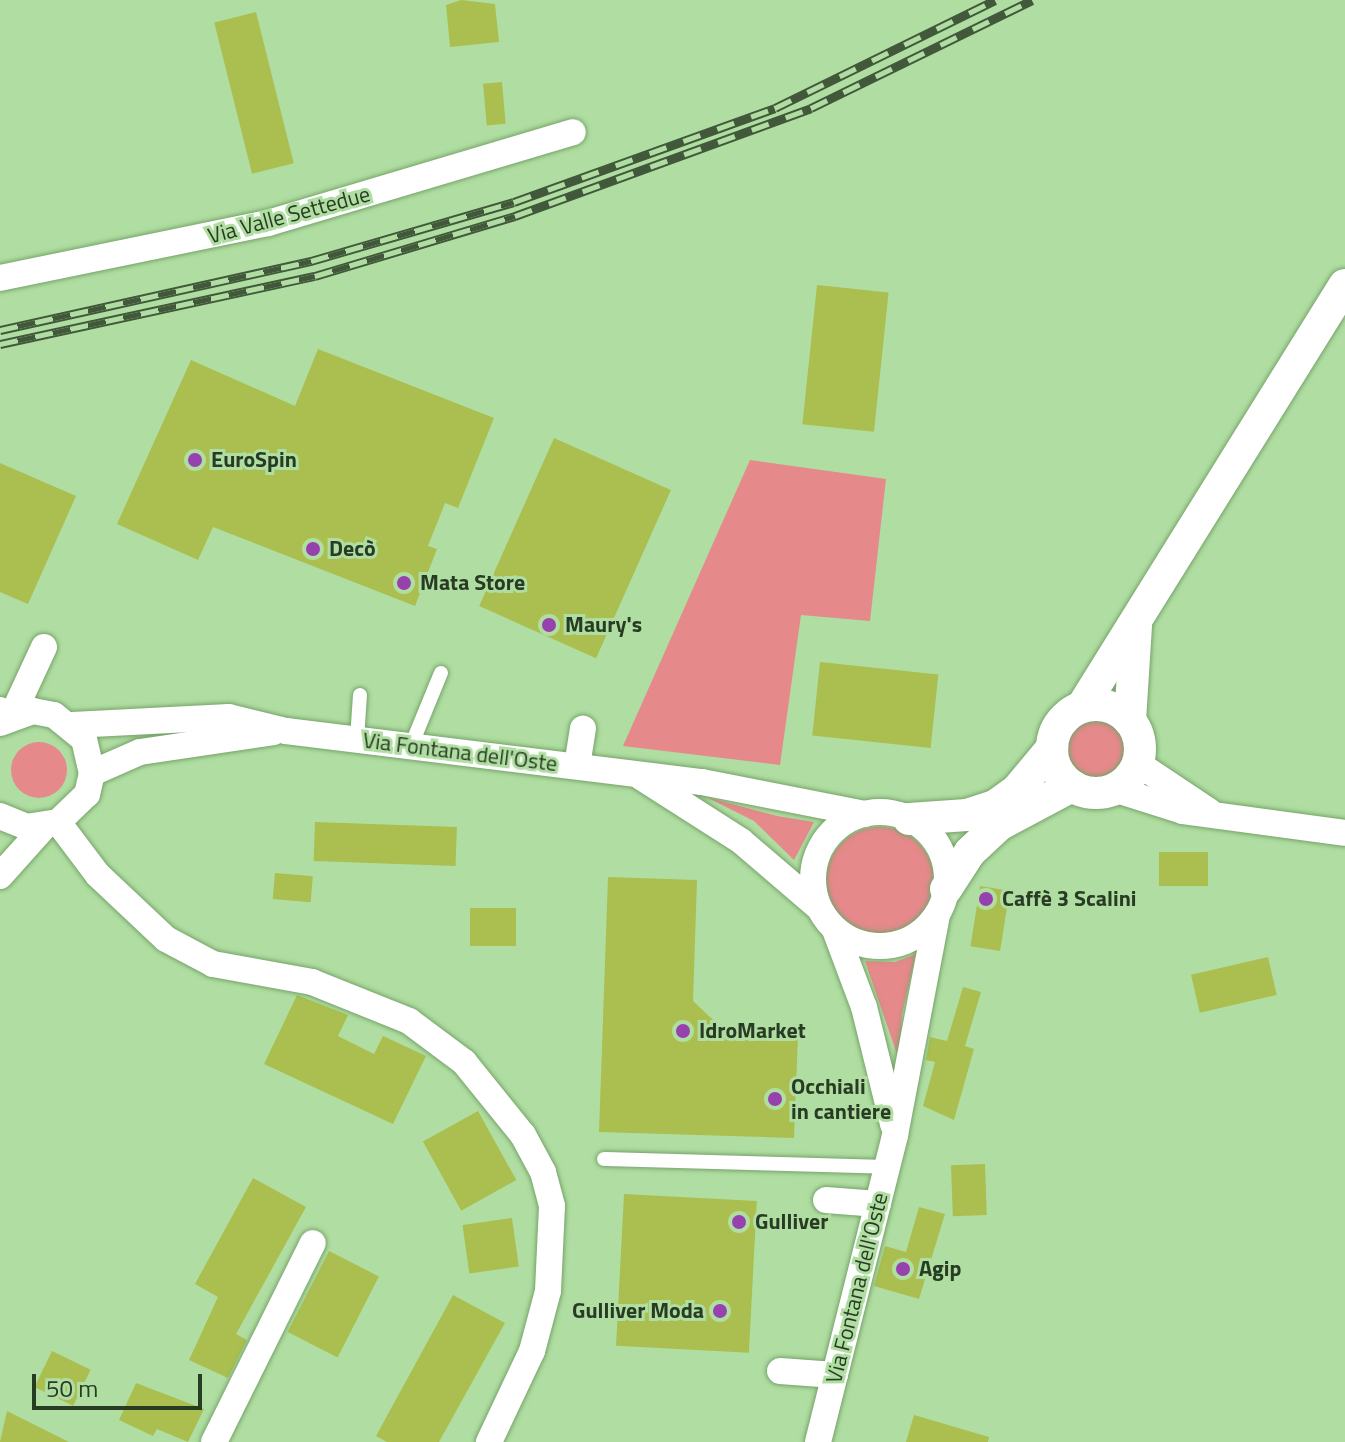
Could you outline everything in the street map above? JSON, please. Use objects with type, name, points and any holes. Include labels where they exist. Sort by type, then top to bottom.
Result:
[{"type":"street","name":"Via Valle Settedue","points":[[0,278],[268,223],[573,132]]},
{"type":"street","points":[[1072,786],[1019,811],[989,833],[921,932],[889,945],[855,942],[835,930],[818,907],[813,888],[819,849],[831,833],[865,814],[909,819],[967,815],[995,806],[1017,790],[1052,748],[1061,723],[1082,707],[1345,285]]},
{"type":"street","points":[[1130,721],[1137,617]]},
{"type":"street","points":[[0,876],[51,824],[87,794],[92,773],[91,756],[72,725],[14,710],[44,647]]},
{"type":"street","points":[[1082,707],[1108,707],[1130,721],[1137,734],[1137,763],[1114,789]]},
{"type":"street","name":"Via Fontana dell'Oste","points":[[72,725],[217,716],[286,731],[634,773],[865,814]]},
{"type":"street","points":[[577,766],[583,728]]},
{"type":"street","name":"Via Fontana dell'Oste","points":[[92,773],[140,752],[286,731]]},
{"type":"street","points":[[1052,748],[1054,763],[1072,786],[1085,792],[1114,789],[1175,810],[1209,811],[1345,833]]},
{"type":"street","points":[[1137,763],[1209,811]]},
{"type":"street","name":"Via Fontana dell'Oste","points":[[634,773],[741,841],[818,907]]},
{"type":"street","points":[[0,816],[27,827],[51,824]]},
{"type":"street","points":[[909,819],[939,848],[941,902]]},
{"type":"street","points":[[51,824],[98,875],[166,939],[213,964],[312,982],[409,1021],[464,1062],[523,1135],[543,1172],[552,1206],[548,1291],[532,1351],[489,1442]]},
{"type":"street","name":"Via Fontana dell'Oste","points":[[818,1442],[888,1167],[941,902]]},
{"type":"street","name":"Via Fontana dell'Oste","points":[[835,930],[869,1022],[895,1135]]},
{"type":"street","points":[[826,1200],[878,1204]]},
{"type":"street","points":[[214,1442],[313,1243]]},
{"type":"street","points":[[780,1371],[835,1375]]},
{"type":"lane","points":[[411,746],[441,673]]},
{"type":"lane","points":[[357,739],[360,695]]},
{"type":"lane","points":[[604,1159],[888,1167]]},
{"type":"shaded area","points":[[750,460],[886,479],[870,621],[801,615],[780,765],[623,746]]},
{"type":"shaded area","points":[[1089,720],[1101,720],[1117,729],[1124,739],[1124,763],[1117,773],[1101,782],[1089,782],[1069,768],[1064,757],[1064,745],[1078,725]]},
{"type":"shaded area","points":[[39,742],[59,750],[67,770],[59,790],[39,798],[19,790],[11,770],[19,750]]},
{"type":"shaded area","points":[[706,797],[777,816],[814,822],[794,860],[754,821]]},
{"type":"shaded area","points":[[880,827],[901,831],[918,843],[930,860],[934,881],[930,902],[918,919],[901,931],[880,935],[859,931],[842,919],[830,902],[826,881],[830,860],[842,843],[859,831]]},
{"type":"shaded area","points":[[916,954],[902,1014],[899,1060],[865,961],[895,962]]},
{"type":"building","points":[[461,0],[495,4],[499,42],[450,47],[446,5]]},
{"type":"building","points":[[256,12],[294,163],[252,174],[214,22]]},
{"type":"building","points":[[502,82],[506,124],[487,125],[483,84]]},
{"type":"building","points":[[817,285],[889,293],[874,432],[802,424]]},
{"type":"building","points":[[318,349],[494,418],[458,508],[445,503],[428,546],[437,549],[415,606],[213,527],[198,560],[117,524],[191,360],[295,406]]},
{"type":"building","points":[[554,438],[671,490],[596,658],[479,606]]},
{"type":"building","points":[[0,463],[76,496],[28,604],[0,592]]},
{"type":"building","points":[[820,662],[938,674],[931,748],[812,736]]},
{"type":"building","points":[[315,822],[457,827],[456,866],[314,861]]},
{"type":"building","points":[[1159,852],[1208,852],[1208,886],[1159,886]]},
{"type":"building","points":[[275,873],[313,876],[311,902],[273,899]]},
{"type":"building","points":[[608,877],[697,880],[693,1001],[728,1034],[798,1036],[794,1138],[599,1132]]},
{"type":"building","points":[[980,886],[1010,891],[1000,951],[970,946]]},
{"type":"building","points":[[470,908],[516,908],[516,946],[470,946]]},
{"type":"building","points":[[1268,957],[1277,995],[1200,1013],[1191,975]]},
{"type":"building","points":[[963,987],[981,992],[965,1046],[974,1049],[954,1120],[923,1106],[935,1062],[926,1060],[930,1037],[947,1041]]},
{"type":"building","points":[[297,995],[348,1015],[338,1036],[374,1054],[383,1036],[426,1056],[393,1124],[264,1064]]},
{"type":"building","points":[[478,1111],[516,1180],[461,1211],[423,1142]]},
{"type":"building","points":[[985,1164],[987,1215],[953,1216],[951,1165]]},
{"type":"building","points":[[253,1178],[306,1207],[236,1334],[247,1340],[228,1378],[189,1360],[218,1297],[195,1284]]},
{"type":"building","points":[[624,1194],[757,1201],[749,1353],[616,1346]]},
{"type":"building","name":"Agip","points":[[919,1207],[945,1214],[919,1299],[874,1286],[885,1246],[906,1252]]},
{"type":"building","points":[[512,1218],[519,1267],[469,1273],[462,1225]]},
{"type":"building","points":[[329,1251],[379,1276],[338,1358],[288,1332]]},
{"type":"building","points":[[453,1295],[505,1323],[439,1442],[387,1442],[376,1436]]},
{"type":"building","points":[[52,1351],[91,1370],[73,1406],[34,1387]]},
{"type":"building","points":[[136,1383],[204,1409],[188,1442],[157,1429],[153,1436],[119,1420]]},
{"type":"building","points":[[7,1411],[69,1442],[0,1442]]},
{"type":"building","points":[[914,1415],[989,1437],[988,1442],[906,1442]]},
{"type":"railway","points":[[0,330],[311,261],[514,202],[775,108],[995,0]]},
{"type":"railway","points":[[0,344],[315,276],[515,216],[811,108],[1032,0]]},
{"type":"place","name":"EuroSpin","points":[[195,460]]},
{"type":"place","name":"Decò","points":[[313,549]]},
{"type":"place","name":"Mata Store","points":[[404,583]]},
{"type":"place","name":"Maury's","points":[[549,625]]},
{"type":"place","name":"Caffè 3 Scalini","points":[[986,899]]},
{"type":"place","name":"IdroMarket","points":[[683,1031]]},
{"type":"place","name":"Occhiali in cantiere","points":[[775,1099]]},
{"type":"place","name":"Gulliver","points":[[739,1222]]},
{"type":"place","name":"Agip","points":[[903,1269]]},
{"type":"place","name":"Gulliver Moda","points":[[720,1311]]}]
